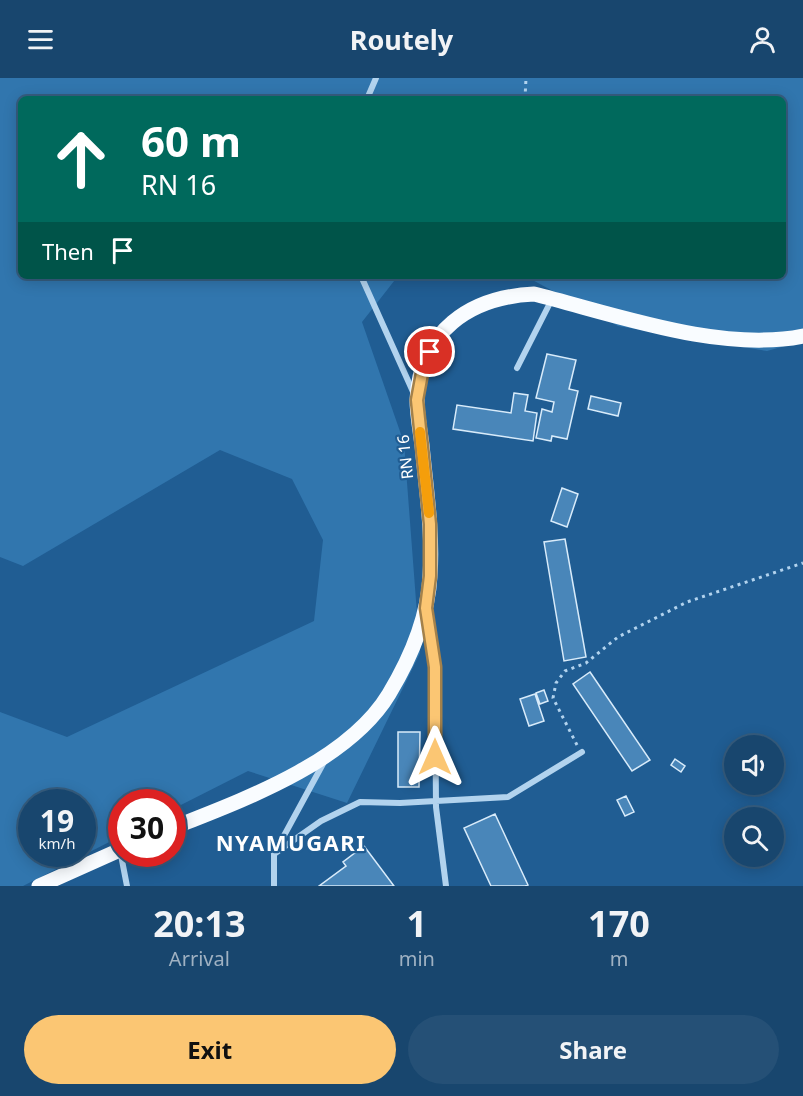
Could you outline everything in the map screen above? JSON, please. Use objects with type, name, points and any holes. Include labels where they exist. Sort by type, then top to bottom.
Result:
[{"type":"main road","name":"RN 16","points":[[186,822],[273,785],[329,753],[357,731],[388,696],[413,649],[426,608],[430,576],[430,524],[417,400],[423,368],[436,337],[455,318],[487,302],[511,295],[534,294],[681,332],[746,339],[803,336]]},
{"type":"main road","points":[[41,886],[108,855]]},
{"type":"street","points":[[368,96],[376,78]]},
{"type":"street","points":[[362,279],[417,400]]},
{"type":"street","points":[[517,368],[552,299]]},
{"type":"street","points":[[426,608],[435,667],[436,801],[446,886]]},
{"type":"street","points":[[274,854],[321,821],[360,802],[508,797],[582,752]]},
{"type":"street","points":[[274,886],[274,854],[329,753]]},
{"type":"street","points":[[124,867],[127,886]]},
{"type":"path","points":[[525,96],[526,78]]},
{"type":"path","points":[[582,752],[567,730],[553,698],[556,683],[565,671],[586,663],[618,636],[687,602],[803,563]]},
{"type":"shaded area","points":[[0,78],[803,78],[803,341],[767,351],[618,326],[531,279],[786,279],[786,96],[18,96],[18,279],[396,279],[362,322],[404,443],[420,653],[347,803],[248,771],[186,802],[186,789],[108,789],[108,843],[96,849],[96,789],[18,789],[18,867],[60,867],[23,886],[0,886],[0,712],[67,737],[314,621],[323,540],[292,479],[220,450],[23,566],[0,557]]},
{"type":"building","points":[[547,354],[576,360],[569,389],[578,391],[567,439],[552,436],[551,441],[536,438],[542,409],[552,412],[554,402],[536,398]]},
{"type":"building","points":[[514,393],[528,395],[525,411],[537,413],[533,441],[453,429],[457,405],[511,413]]},
{"type":"building","points":[[591,396],[621,403],[618,416],[588,409]]},
{"type":"building","points":[[562,488],[578,494],[567,527],[551,521]]},
{"type":"building","points":[[565,539],[586,657],[564,661],[544,542]]},
{"type":"building","points":[[590,672],[650,760],[632,771],[573,684]]},
{"type":"building","points":[[544,690],[548,701],[540,704],[536,693]]},
{"type":"building","points":[[535,694],[544,721],[529,726],[520,699]]},
{"type":"building","points":[[398,732],[420,732],[419,787],[398,787]]},
{"type":"building","points":[[675,759],[685,766],[681,772],[671,765]]},
{"type":"building","points":[[626,796],[634,812],[625,816],[617,800]]},
{"type":"building","points":[[495,814],[528,885],[491,886],[464,828]]},
{"type":"building","points":[[364,846],[394,886],[319,886],[346,866],[343,862]]},
{"type":"slow traffic","points":[[420,432],[429,513]]},
{"type":"district","name":"NYAMUGARI","points":[[291,842]]},
{"type":"route","points":[[430,352],[423,368],[417,400],[430,524],[430,576],[426,608],[435,667],[435,757]]}]
